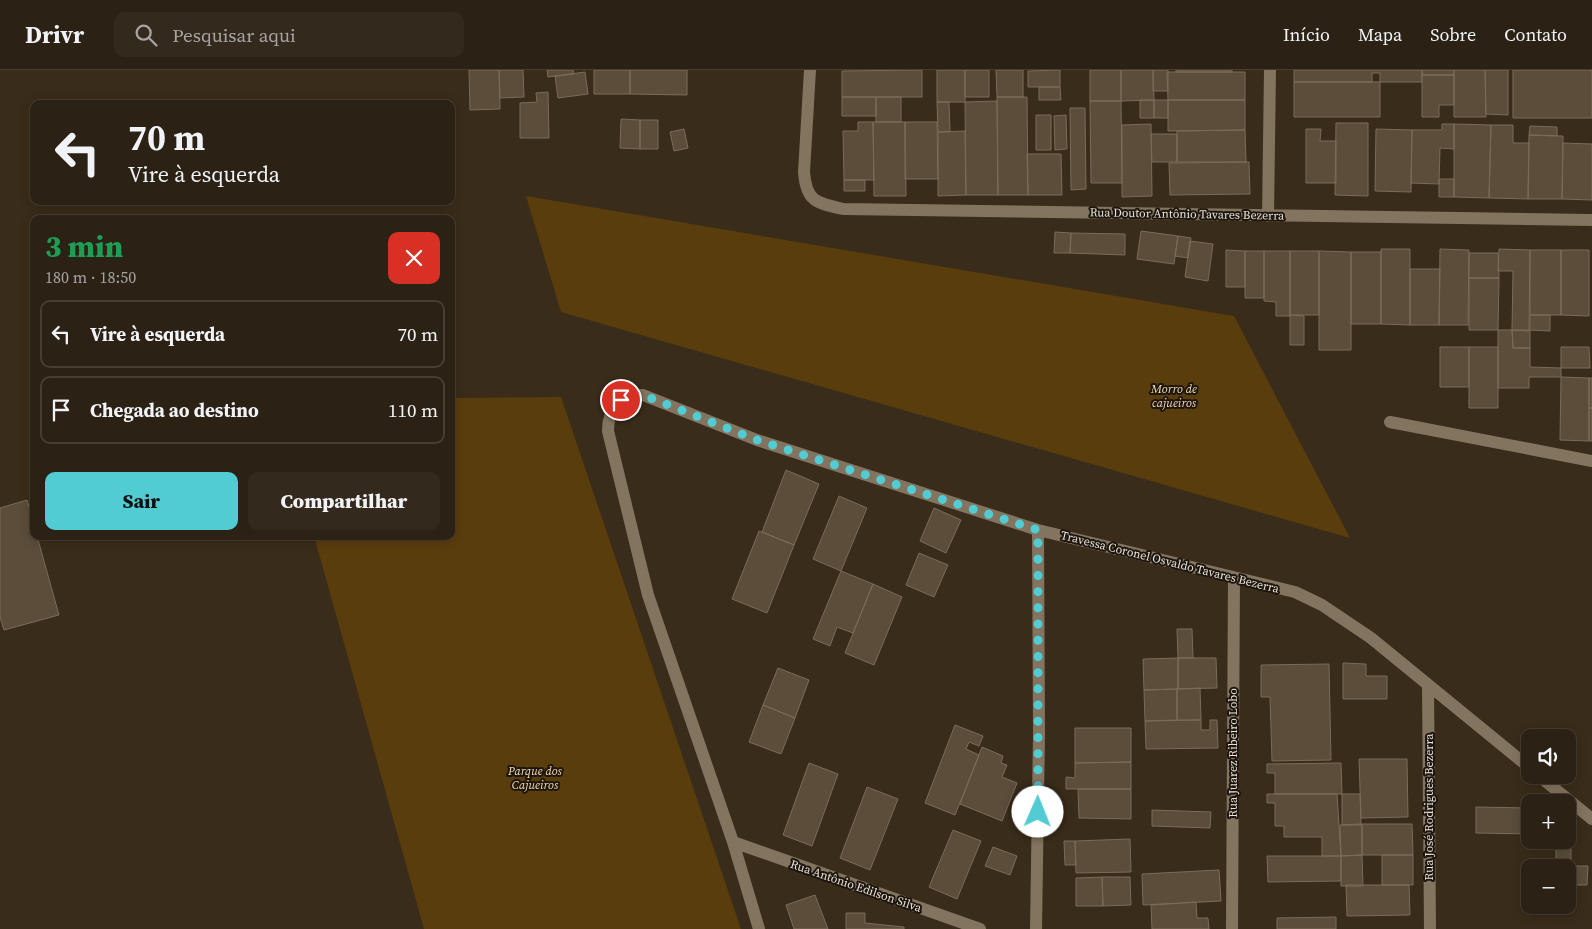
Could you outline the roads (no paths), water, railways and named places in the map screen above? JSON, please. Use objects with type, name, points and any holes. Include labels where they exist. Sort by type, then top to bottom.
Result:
[{"type":"street","name":"Rua Doutor Antônio Tavares Bezerra","points":[[810,70],[804,172],[805,186],[810,197],[818,203],[842,209],[1592,220]]},
{"type":"street","points":[[1268,216],[1270,70]]},
{"type":"street","name":"Travessa Coronel Osvaldo Tavares Bezerra","points":[[732,842],[648,595],[608,431],[610,412],[615,405],[621,400],[634,395],[643,395],[757,440],[1038,530],[1295,592],[1322,605],[1371,638],[1521,761]]},
{"type":"street","points":[[1390,422],[1592,461]]},
{"type":"street","points":[[1036,929],[1039,734],[1038,530]]},
{"type":"street","name":"Rua Juarez Ribeiro Lobo","points":[[1232,929],[1234,578]]},
{"type":"street","name":"Rua José Rodrigues Bezerra","points":[[1428,686],[1430,929]]},
{"type":"street","points":[[1549,784],[1592,819]]},
{"type":"street","points":[[732,842],[760,929]]},
{"type":"street","name":"Rua Antônio Edilson Silva","points":[[732,842],[980,929]]},
{"type":"park label","name":"Morro de cajueiros","points":[[1174,396]]},
{"type":"park label","name":"Parque dos Cajueiros","points":[[535,778]]}]
